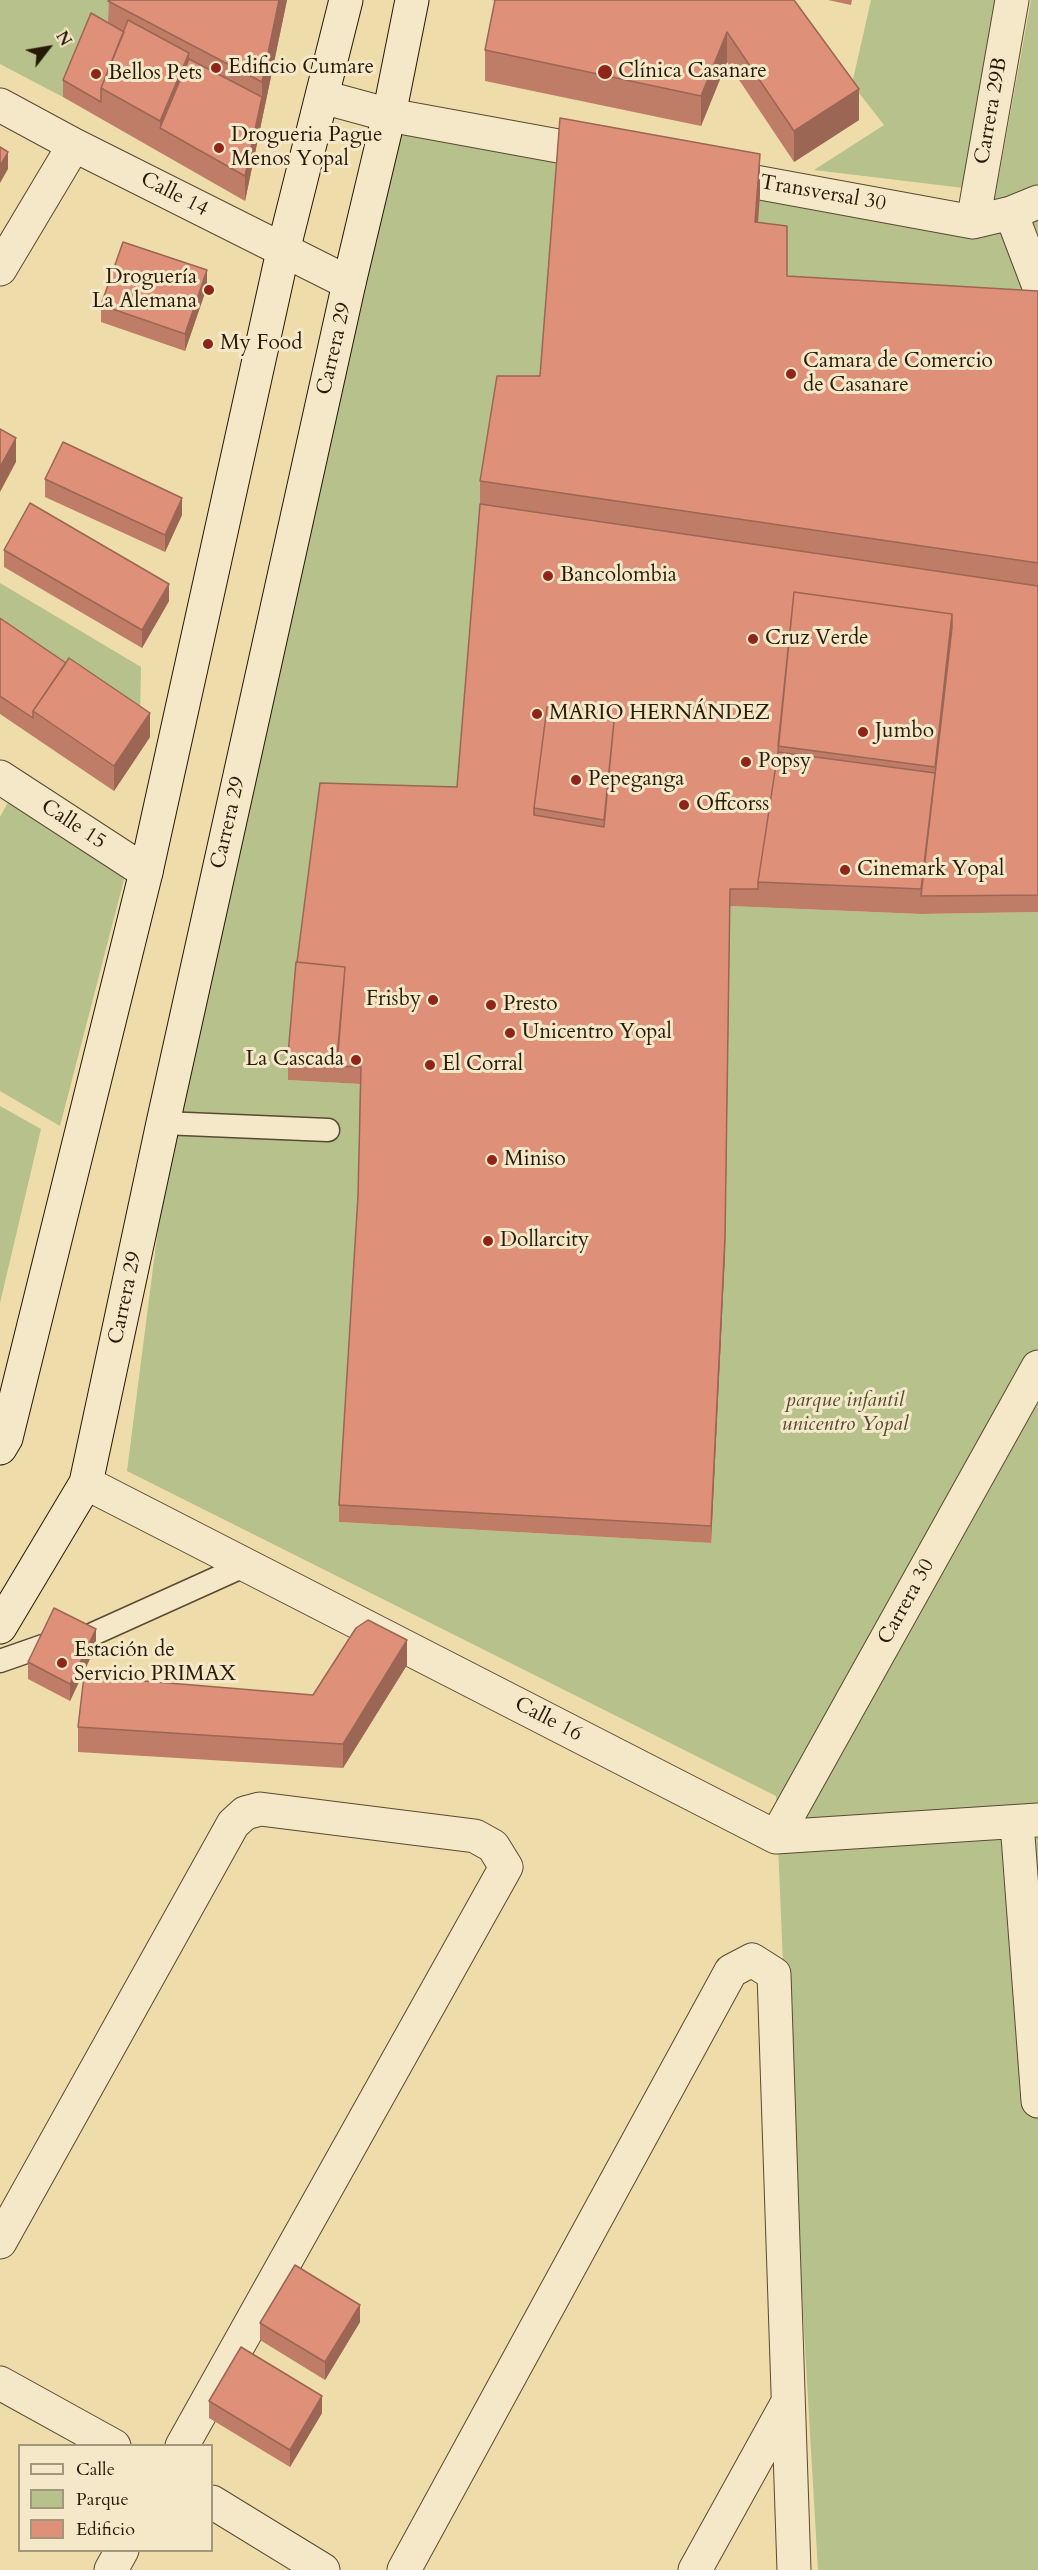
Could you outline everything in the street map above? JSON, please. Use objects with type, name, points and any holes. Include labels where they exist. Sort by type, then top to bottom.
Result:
[{"type":"street","points":[[2,1441],[146,872],[283,250],[346,0]]},
{"type":"street","name":"Carrera 29","points":[[0,1627],[86,1484],[163,1123],[349,284],[389,115],[412,0]]},
{"type":"street","name":"Carrera 29B","points":[[973,222],[1011,0]]},
{"type":"street","points":[[323,97],[389,115],[634,160]]},
{"type":"street","name":"Calle 14","points":[[0,105],[74,145],[349,284]]},
{"type":"street","points":[[0,269],[74,145]]},
{"type":"street","name":"Transversal 30","points":[[693,171],[973,222],[1024,207]]},
{"type":"street","points":[[1024,207],[1038,284]]},
{"type":"street","name":"Calle 15","points":[[0,777],[146,872]]},
{"type":"street","name":"Carrera 30","points":[[776,1837],[1038,1367]]},
{"type":"street","name":"Calle 16","points":[[86,1484],[776,1837]]},
{"type":"street","points":[[0,2242],[233,1824],[245,1813],[260,1809],[475,1836],[493,1846],[506,1867],[183,2444]]},
{"type":"street","points":[[776,1837],[1027,1822],[1038,2101]]},
{"type":"street","points":[[404,2570],[731,1971],[752,1960],[774,1974],[794,2570]]},
{"type":"street","points":[[0,2383],[112,2444]]},
{"type":"street","points":[[696,2570],[789,2401]]},
{"type":"street","points":[[213,2503],[323,2570]]},
{"type":"street","points":[[111,2570],[121,2552]]},
{"type":"lane","points":[[163,1123],[328,1130]]},
{"type":"lane","points":[[82,1639],[246,1565]]},
{"type":"lane","points":[[0,1661],[43,1646]]},
{"type":"green space","points":[[0,0],[120,0],[108,41],[63,97],[0,64]]},
{"type":"green space","points":[[871,0],[998,0],[964,188],[814,170],[884,125],[852,84]]},
{"type":"green space","points":[[1031,0],[1038,0],[1038,331],[787,316],[755,262],[760,194],[991,219]]},
{"type":"green space","name":"parque infantil unicentro Yopal","points":[[395,126],[560,158],[540,416],[457,804],[288,1080],[361,1084],[358,1213],[339,1522],[711,1543],[730,906],[921,914],[1038,912],[1038,2570],[818,2570],[784,1988],[776,1796],[127,1471],[162,1198]]},
{"type":"green space","points":[[0,583],[141,667],[140,715],[0,617]]},
{"type":"green space","points":[[11,797],[127,868],[60,1126],[0,1091],[0,817]]},
{"type":"green space","points":[[0,1106],[41,1129],[0,1303]]},
{"type":"building","points":[[279,0],[262,82],[108,1]]},
{"type":"building","name":"Clínica Casanare","points":[[495,0],[794,0],[859,89],[794,131],[727,32],[701,96],[485,50]]},
{"type":"building","points":[[91,13],[124,32],[101,88],[101,102],[63,80]]},
{"type":"building","points":[[128,20],[189,53],[160,121],[101,88]]},
{"type":"building","points":[[189,59],[262,97],[245,176],[160,128]]},
{"type":"building","name":"Camara de Comercio de Casanare","points":[[560,118],[760,154],[755,222],[787,226],[787,276],[1038,291],[1038,563],[480,481],[497,376],[540,376]]},
{"type":"building","points":[[0,147],[8,152],[0,166]]},
{"type":"building","points":[[123,242],[207,270],[185,334],[101,305]]},
{"type":"building","points":[[0,429],[16,438],[0,467]]},
{"type":"building","points":[[63,442],[182,498],[165,535],[45,479]]},
{"type":"building","points":[[30,503],[169,584],[142,630],[4,550]]},
{"type":"building","name":"Unicentro Yopal","points":[[480,504],[1038,586],[1038,895],[921,896],[952,614],[794,592],[778,752],[758,889],[730,889],[725,1237],[711,1526],[339,1505],[358,1196],[361,1067],[337,1066],[345,967],[297,962],[320,783],[457,787]],"holes":[[[547,707],[614,721],[604,827],[534,815]]]},
{"type":"building","name":"Jumbo","points":[[794,592],[952,614],[935,767],[778,746]]},
{"type":"building","points":[[0,618],[66,663],[33,711],[33,718],[0,696]]},
{"type":"building","points":[[69,658],[150,713],[114,766],[33,711]]},
{"type":"building","name":"Pepeganga","points":[[547,707],[614,721],[604,820],[534,808]]},
{"type":"building","name":"Cinemark Yopal","points":[[778,752],[935,773],[921,889],[758,882]]},
{"type":"building","points":[[296,962],[345,967],[337,1058],[288,1055]]},
{"type":"building","name":"Estación de Servicio PRIMAX","points":[[54,1608],[96,1629],[70,1684],[28,1662]]},
{"type":"building","points":[[368,1620],[407,1640],[343,1744],[78,1727],[84,1676],[313,1695],[356,1628]]},
{"type":"building","points":[[295,2265],[360,2305],[325,2362],[260,2323]]},
{"type":"building","points":[[241,2347],[322,2396],[290,2450],[209,2401]]},
{"type":"place","name":"Edificio Cumare","points":[[216,68]]},
{"type":"place","name":"Clínica Casanare","points":[[605,72]]},
{"type":"place","name":"Bellos Pets","points":[[96,74]]},
{"type":"place","name":"Drogueria Pague Menos Yopal","points":[[219,148]]},
{"type":"place","name":"Droguería La Alemana","points":[[209,290]]},
{"type":"place","name":"My Food","points":[[208,344]]},
{"type":"place","name":"Camara de Comercio de Casanare","points":[[791,374]]},
{"type":"place","name":"Bancolombia","points":[[548,576]]},
{"type":"place","name":"Cruz Verde","points":[[753,639]]},
{"type":"place","name":"MARIO HERNÁNDEZ","points":[[537,714]]},
{"type":"place","name":"Jumbo","points":[[863,732]]},
{"type":"place","name":"Popsy","points":[[746,762]]},
{"type":"place","name":"Pepeganga","points":[[576,780]]},
{"type":"place","name":"Offcorss","points":[[684,805]]},
{"type":"place","name":"Cinemark Yopal","points":[[845,870]]},
{"type":"place","name":"Frisby","points":[[433,1000]]},
{"type":"place","name":"Presto","points":[[491,1005]]},
{"type":"place","name":"Unicentro Yopal","points":[[510,1033]]},
{"type":"place","name":"La Cascada","points":[[356,1060]]},
{"type":"place","name":"El Corral","points":[[430,1065]]},
{"type":"place","name":"Miniso","points":[[492,1160]]},
{"type":"place","name":"Dollarcity","points":[[488,1241]]},
{"type":"place","name":"Estación de Servicio PRIMAX","points":[[62,1663]]}]
